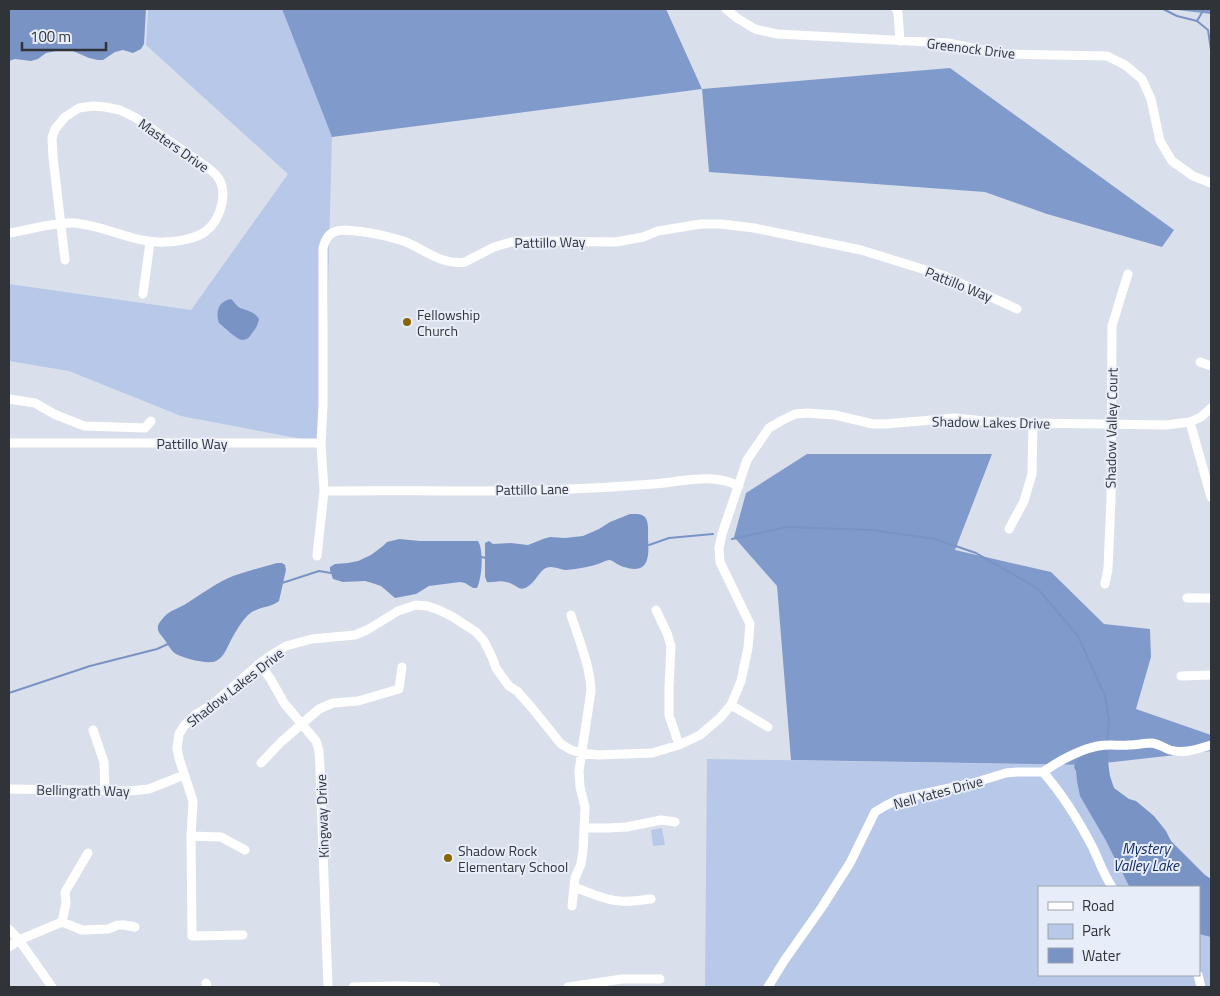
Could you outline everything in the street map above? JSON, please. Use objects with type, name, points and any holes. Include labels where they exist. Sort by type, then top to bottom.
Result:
[{"type":"street","name":"Greenock Drive","points":[[726,9],[755,29],[777,34],[948,43],[1001,54],[1107,56],[1125,66],[1142,79],[1151,99],[1160,142],[1172,161],[1192,176],[1211,183]]},
{"type":"street","points":[[896,9],[900,41]]},
{"type":"street","name":"Masters Drive","points":[[9,233],[61,224],[73,223],[92,226],[150,242],[167,242],[194,237],[206,231],[216,220],[223,189],[219,178],[208,168],[136,118],[120,110],[105,107],[79,108],[65,117],[55,129],[52,138],[53,157],[61,224],[65,260]]},
{"type":"street","name":"Pattillo Way","points":[[9,442],[320,443],[323,405],[324,248],[325,240],[329,235],[340,230],[357,230],[391,237],[448,262],[458,263],[465,262],[494,247],[511,242],[616,242],[643,237],[658,231],[701,224],[746,226],[781,232],[877,255],[945,276],[1017,309]]},
{"type":"street","points":[[143,294],[150,242]]},
{"type":"street","name":"Shadow Valley Court","points":[[1105,584],[1108,568],[1110,519],[1112,326],[1128,274]]},
{"type":"street","points":[[1200,362],[1211,366]]},
{"type":"street","points":[[9,399],[35,403],[54,414],[84,426],[145,428],[151,422]]},
{"type":"street","name":"Shadow Lakes Drive","points":[[243,935],[192,936],[191,836],[193,801],[179,758],[177,748],[179,734],[195,715],[212,705],[259,664],[286,646],[312,639],[355,635],[398,611],[416,605],[427,606],[453,617],[476,632],[484,642],[496,668],[509,686],[517,691],[561,744],[571,750],[598,755],[652,753],[679,745],[700,735],[720,718],[731,705],[741,681],[748,648],[750,624],[720,562],[719,548],[748,460],[769,428],[795,414],[807,413],[835,415],[873,424],[955,418],[1034,423],[1166,425],[1190,422],[1201,417],[1211,408]]},
{"type":"street","points":[[1190,422],[1211,497]]},
{"type":"street","points":[[1008,529],[1024,501],[1032,474],[1034,423]]},
{"type":"street","points":[[318,556],[324,491],[320,443]]},
{"type":"street","name":"Pattillo Lane","points":[[324,491],[548,490],[655,484],[714,478],[730,481],[739,486]]},
{"type":"street","points":[[1187,598],[1211,598]]},
{"type":"street","points":[[656,610],[671,646],[670,715],[679,745]]},
{"type":"street","points":[[571,616],[587,664],[591,691],[579,771],[580,787],[586,807],[585,828],[581,864],[575,878],[572,906]]},
{"type":"street","name":"Kingway Drive","points":[[259,664],[270,678],[280,698],[316,741],[319,751],[328,987]]},
{"type":"street","points":[[261,763],[314,712],[323,707],[333,703],[358,701],[399,689],[402,666]]},
{"type":"street","points":[[1182,676],[1211,675]]},
{"type":"street","points":[[731,705],[768,727]]},
{"type":"street","points":[[93,730],[104,762],[105,791]]},
{"type":"street","points":[[1111,886],[1072,811],[1043,772],[1059,761],[1098,746],[1144,743],[1155,744],[1169,750],[1182,752],[1211,745]]},
{"type":"street","name":"Nell Yates Drive","points":[[768,987],[850,863],[875,812],[899,799],[973,783],[1006,773],[1043,772]]},
{"type":"street","name":"Bellingrath Way","points":[[9,789],[129,791],[149,789],[184,775]]},
{"type":"street","points":[[585,828],[628,827],[661,820],[675,822]]},
{"type":"street","points":[[191,836],[221,837],[245,850]]},
{"type":"street","points":[[62,922],[66,892],[88,853]]},
{"type":"street","points":[[574,887],[617,901],[630,902],[651,899]]},
{"type":"street","points":[[9,947],[19,940],[62,922],[82,930],[108,929],[124,925],[135,927]]},
{"type":"street","points":[[9,929],[52,987]]},
{"type":"street","points":[[568,987],[622,979],[660,979]]},
{"type":"street","points":[[353,987],[436,987]]},
{"type":"green space","points":[[148,9],[282,9],[332,137],[323,443],[181,416],[69,371],[9,361],[9,284],[191,310],[288,174],[146,45]]},
{"type":"green space","points":[[707,759],[1087,765],[1167,886],[1038,886],[1038,976],[1200,976],[1200,916],[1211,922],[1211,987],[705,987]]},
{"type":"green space","points":[[662,828],[665,845],[653,846],[651,830]]},
{"type":"shaded area","points":[[282,9],[666,9],[702,89],[332,137]]},
{"type":"shaded area","points":[[1169,9],[1211,9],[1211,14]]},
{"type":"shaded area","points":[[950,68],[1174,230],[1162,247],[1047,214],[985,192],[709,172],[702,89]]},
{"type":"shaded area","points":[[807,454],[992,454],[955,550],[1051,572],[1104,624],[1150,629],[1151,657],[1136,709],[1211,735],[1211,751],[1087,765],[791,760],[777,586],[734,537],[746,493]]},
{"type":"water","points":[[9,9],[146,9],[144,44],[141,49],[133,53],[123,50],[115,52],[103,60],[89,58],[73,51],[61,50],[46,53],[38,59],[31,61],[15,59],[9,61]]},
{"type":"water","points":[[231,299],[239,307],[253,313],[259,319],[255,330],[249,337],[242,340],[219,323],[217,314],[219,307]]},
{"type":"water","points":[[630,514],[643,516],[648,524],[648,557],[643,566],[639,568],[633,569],[609,560],[595,565],[565,570],[548,567],[542,570],[533,582],[522,589],[503,581],[487,582],[485,577],[485,543],[489,541],[493,544],[511,543],[528,545],[550,537],[583,536]]},
{"type":"water","points":[[399,539],[478,541],[482,564],[477,588],[460,582],[429,586],[416,594],[395,598],[381,586],[372,583],[365,581],[343,582],[333,579],[330,567],[335,564],[358,561],[371,555],[387,542]]},
{"type":"water","points":[[277,563],[285,565],[286,570],[279,601],[248,615],[219,659],[212,662],[202,662],[176,654],[171,649],[158,628],[160,621],[167,614],[233,576]]},
{"type":"water","name":"Mystery Valley Lake","points":[[1107,750],[1109,752],[1110,776],[1114,788],[1129,799],[1136,801],[1154,816],[1171,841],[1211,879],[1211,937],[1200,934],[1200,886],[1129,886],[1128,884],[1080,796],[1074,767],[1079,758],[1092,752]]},
{"type":"waterway","points":[[1163,9],[1177,16],[1197,21],[1208,30],[1211,50]]},
{"type":"waterway","points":[[1197,21],[1204,9]]},
{"type":"waterway","points":[[732,539],[787,527],[872,530],[935,539],[976,553],[1037,588],[1078,636],[1105,696],[1109,720],[1107,741]]},
{"type":"waterway","points":[[649,545],[669,538],[713,534]]},
{"type":"waterway","points":[[481,557],[486,558]]},
{"type":"waterway","points":[[282,583],[319,571],[331,573]]},
{"type":"waterway","points":[[9,693],[90,666],[157,649],[168,644]]},
{"type":"place","name":"Fellowship Church","points":[[407,322]]},
{"type":"place","name":"Shadow Rock Elementary School","points":[[448,858]]}]
